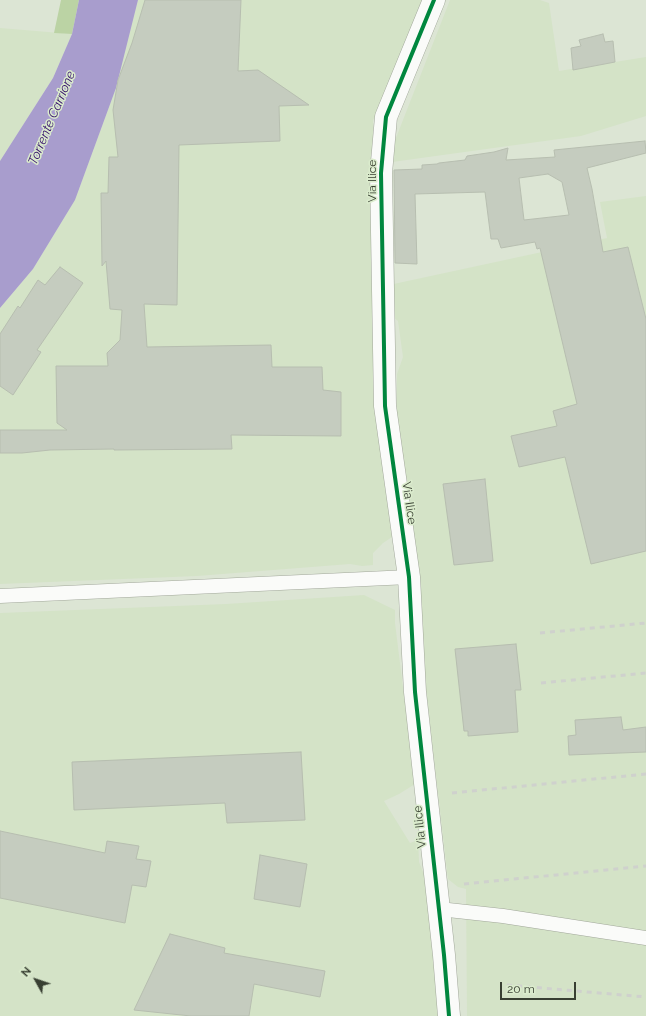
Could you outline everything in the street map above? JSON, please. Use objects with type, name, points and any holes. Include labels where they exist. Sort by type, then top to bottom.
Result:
[{"type":"street","name":"Via Ilice","points":[[434,0],[386,117],[381,173],[386,406],[409,577],[415,692],[444,955],[449,1016]]},
{"type":"lane","points":[[0,596],[409,577]]},
{"type":"lane","points":[[439,909],[503,916],[646,938]]},
{"type":"shaded area","points":[[138,0],[425,0],[382,103],[373,120],[373,367],[392,537],[383,543],[373,553],[373,565],[362,566],[350,564],[197,576],[0,584],[0,308],[33,269],[75,200],[116,88]]},
{"type":"shaded area","points":[[450,0],[540,0],[549,3],[559,71],[646,57],[646,116],[581,136],[392,162],[392,148]]},
{"type":"shaded area","points":[[0,28],[72,34],[53,78],[0,161]]},
{"type":"shaded area","points":[[646,196],[646,1016],[467,1016],[466,889],[458,887],[448,879],[397,442],[397,374],[403,357],[398,321],[390,315],[389,285],[607,238],[600,202]]},
{"type":"shaded area","points":[[364,595],[395,610],[395,623],[415,784],[384,801],[410,843],[418,840],[419,862],[424,874],[444,1016],[0,1016],[0,613],[226,604]]},
{"type":"green space","points":[[61,0],[79,0],[72,34],[54,33]]},
{"type":"water","name":"Torrente Carrione","points":[[79,0],[138,0],[116,88],[75,200],[33,269],[0,308],[0,161],[53,78],[72,34]]},
{"type":"building","points":[[145,0],[241,0],[238,71],[258,70],[309,105],[279,106],[280,141],[179,145],[177,305],[144,304],[147,347],[271,345],[272,367],[322,367],[323,390],[341,392],[341,436],[231,435],[232,449],[50,450],[22,453],[0,453],[0,430],[67,430],[57,423],[56,366],[108,366],[107,353],[120,340],[122,310],[110,309],[106,261],[102,266],[101,193],[108,193],[109,157],[118,157],[113,110],[118,80],[132,43]]},
{"type":"building","points":[[603,34],[605,42],[613,41],[615,62],[573,70],[571,48],[581,46],[579,40]]},
{"type":"building","points":[[645,141],[646,153],[587,168],[603,252],[628,247],[646,319],[646,551],[591,564],[565,457],[519,467],[511,436],[557,426],[553,411],[577,404],[540,248],[537,249],[535,242],[501,248],[498,239],[491,239],[485,192],[415,194],[417,264],[395,263],[394,170],[422,169],[422,165],[465,160],[467,156],[494,152],[508,148],[506,160],[555,157],[554,150]],"holes":[[[548,174],[562,182],[569,215],[524,220],[519,178]]]},
{"type":"building","points":[[60,267],[83,283],[37,350],[41,352],[13,395],[0,386],[0,334],[18,306],[20,308],[38,280],[45,285]]},
{"type":"building","points":[[485,479],[493,561],[454,565],[443,484]]},
{"type":"building","points":[[516,644],[521,690],[515,690],[518,732],[468,736],[468,731],[464,731],[455,649]]},
{"type":"building","points":[[621,717],[623,730],[646,727],[646,752],[569,755],[568,736],[576,735],[575,720]]},
{"type":"building","points":[[301,752],[305,820],[227,823],[225,803],[74,810],[72,762]]},
{"type":"building","points":[[0,831],[105,853],[107,841],[139,846],[136,859],[151,861],[146,887],[132,885],[125,923],[0,898]]},
{"type":"building","points":[[260,855],[307,864],[300,907],[254,899]]},
{"type":"building","points":[[170,934],[225,948],[224,953],[325,971],[320,997],[254,984],[249,1016],[191,1016],[134,1010]]},
{"type":"railway","points":[[540,633],[646,623]]},
{"type":"railway","points":[[541,683],[646,673]]},
{"type":"railway","points":[[452,793],[646,774]]},
{"type":"railway","points":[[464,884],[646,866]]},
{"type":"railway","points":[[507,985],[646,997]]},
{"type":"cycle path","points":[[434,0],[386,117],[381,173],[385,406],[409,577],[415,692],[444,955],[449,1016]]}]
